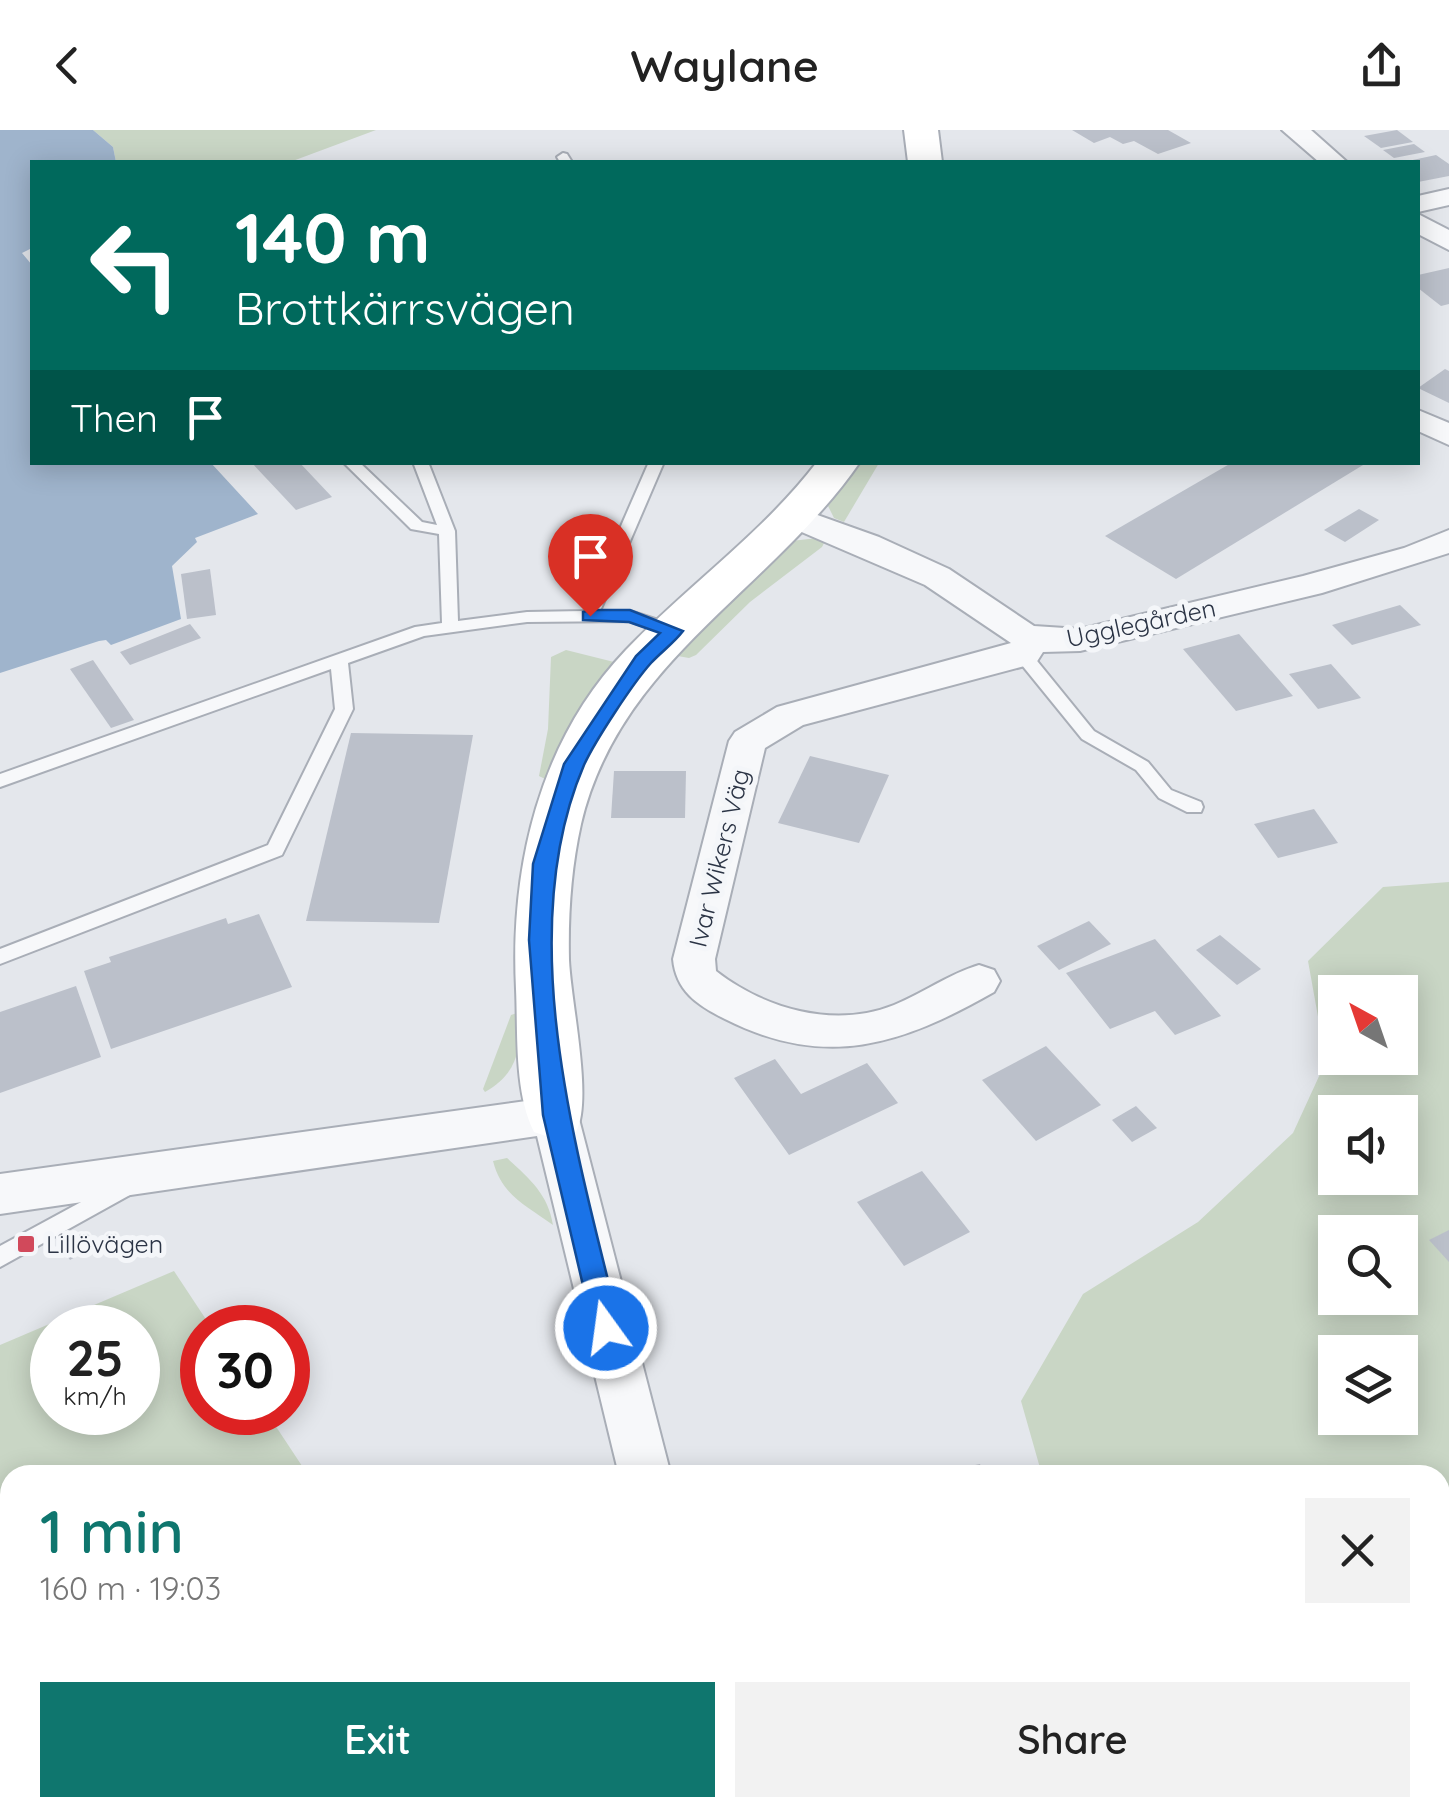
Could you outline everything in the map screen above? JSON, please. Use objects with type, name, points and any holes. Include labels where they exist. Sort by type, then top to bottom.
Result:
[{"type":"street","points":[[921,130],[925,160]]},
{"type":"street","points":[[1296,130],[1332,160]]},
{"type":"street","points":[[1420,204],[1449,197]]},
{"type":"street","points":[[1420,223],[1449,242]]},
{"type":"street","points":[[1420,421],[1449,434]]},
{"type":"street","points":[[642,1465],[555,1115],[540,940],[544,864],[574,764],[642,660],[795,517],[837,465]]},
{"type":"street","name":"Ugglegården","points":[[795,517],[940,578],[1028,646],[1080,640],[1310,585],[1416,555],[1449,540]]},
{"type":"street","name":"Ivar Wikers Väg","points":[[979,982],[919,1013],[865,1030],[834,1031],[748,1014],[716,996],[696,978],[694,959],[748,741],[790,716],[1028,646]]},
{"type":"street","points":[[0,1194],[555,1115]]},
{"type":"lane","points":[[353,465],[417,526],[446,531]]},
{"type":"lane","points":[[421,465],[446,531],[450,627]]},
{"type":"lane","points":[[590,616],[656,465]]},
{"type":"lane","points":[[0,781],[421,632],[527,616],[630,616],[674,631]]},
{"type":"lane","points":[[1028,646],[1088,736],[1142,766],[1165,794],[1194,807]]},
{"type":"lane","points":[[0,956],[274,850],[344,709],[339,660]]},
{"type":"lane","points":[[0,1257],[157,1169]]},
{"type":"green space","points":[[93,130],[376,130],[295,160],[116,160],[113,147]]},
{"type":"green space","points":[[859,465],[878,465],[844,522],[834,518],[828,506]]},
{"type":"green space","points":[[791,541],[825,541],[822,547],[750,602],[696,655],[672,655]]},
{"type":"green space","points":[[566,650],[618,663],[570,726],[545,779],[539,776],[548,729],[551,657]]},
{"type":"green space","points":[[1449,882],[1449,1465],[1039,1465],[1021,1401],[1083,1294],[1198,1222],[1293,1133],[1320,1075],[1418,1075],[1418,975],[1318,975],[1318,1017],[1308,961],[1383,887]]},
{"type":"green space","points":[[520,1012],[516,1058],[505,1077],[485,1092],[511,1015]]},
{"type":"green space","points":[[507,1158],[542,1196],[553,1225],[516,1199],[502,1183],[493,1161]]},
{"type":"green space","points":[[174,1271],[196,1305],[180,1305],[180,1435],[282,1435],[301,1465],[0,1465],[0,1345],[30,1332],[30,1435],[160,1435],[160,1305],[94,1305]]},
{"type":"water","points":[[0,130],[93,130],[113,147],[116,160],[30,160],[30,249],[22,253],[30,263],[30,465],[213,465],[258,514],[195,538],[197,542],[172,566],[181,619],[111,645],[106,640],[99,641],[0,673]]},
{"type":"building","points":[[1072,130],[1168,130],[1191,143],[1158,154],[1134,141],[1123,144],[1110,137],[1094,143]]},
{"type":"building","points":[[1397,130],[1413,142],[1381,148],[1364,136]]},
{"type":"building","points":[[1414,144],[1425,152],[1394,158],[1383,150]]},
{"type":"building","points":[[1436,155],[1449,164],[1449,176],[1420,182],[1420,160],[1413,160]]},
{"type":"building","points":[[1449,268],[1449,304],[1441,306],[1420,290],[1420,275]]},
{"type":"building","points":[[1445,369],[1449,371],[1449,403],[1420,389]]},
{"type":"building","points":[[254,465],[302,465],[332,497],[296,510]]},
{"type":"building","points":[[1228,465],[1363,465],[1176,579],[1105,536]]},
{"type":"building","points":[[1359,509],[1379,520],[1345,542],[1324,530]]},
{"type":"building","points":[[210,569],[216,615],[187,619],[181,574]]},
{"type":"building","points":[[1400,605],[1421,625],[1352,645],[1332,625]]},
{"type":"building","points":[[190,624],[201,638],[130,665],[120,652]]},
{"type":"building","points":[[1239,634],[1293,696],[1236,711],[1183,649]]},
{"type":"building","points":[[93,660],[134,720],[111,728],[70,669]]},
{"type":"building","points":[[1331,664],[1361,698],[1318,709],[1289,674]]},
{"type":"building","points":[[351,733],[473,735],[439,923],[306,921]]},
{"type":"building","points":[[810,756],[889,775],[859,843],[778,823]]},
{"type":"building","points":[[614,771],[686,771],[685,818],[611,818]]},
{"type":"building","points":[[1314,809],[1338,843],[1278,858],[1254,824]]},
{"type":"building","points":[[259,914],[292,987],[111,1049],[84,971],[111,962],[109,957],[226,918],[228,924]]},
{"type":"building","points":[[1089,921],[1111,944],[1059,970],[1037,946]]},
{"type":"building","points":[[1220,935],[1261,969],[1237,985],[1196,950]]},
{"type":"building","points":[[1155,939],[1221,1016],[1175,1035],[1155,1011],[1110,1029],[1066,973]]},
{"type":"building","points":[[76,986],[101,1057],[0,1093],[0,1012]]},
{"type":"building","points":[[1046,1046],[1101,1105],[1036,1141],[982,1080]]},
{"type":"building","points":[[775,1059],[801,1094],[867,1063],[898,1103],[789,1155],[734,1078]]},
{"type":"building","points":[[1136,1106],[1157,1128],[1132,1142],[1112,1120]]},
{"type":"building","points":[[922,1171],[970,1232],[904,1266],[857,1202]]},
{"type":"building","points":[[1449,1230],[1449,1262],[1429,1240]]},
{"type":"building","points":[[92,1238],[96,1245],[70,1260],[65,1253]]},
{"type":"place","name":"Lillövägen","points":[[26,1244]]},
{"type":"route","points":[[590,616],[630,616],[674,631],[642,660],[574,764],[544,864],[540,940],[555,1115],[606,1328]]}]
